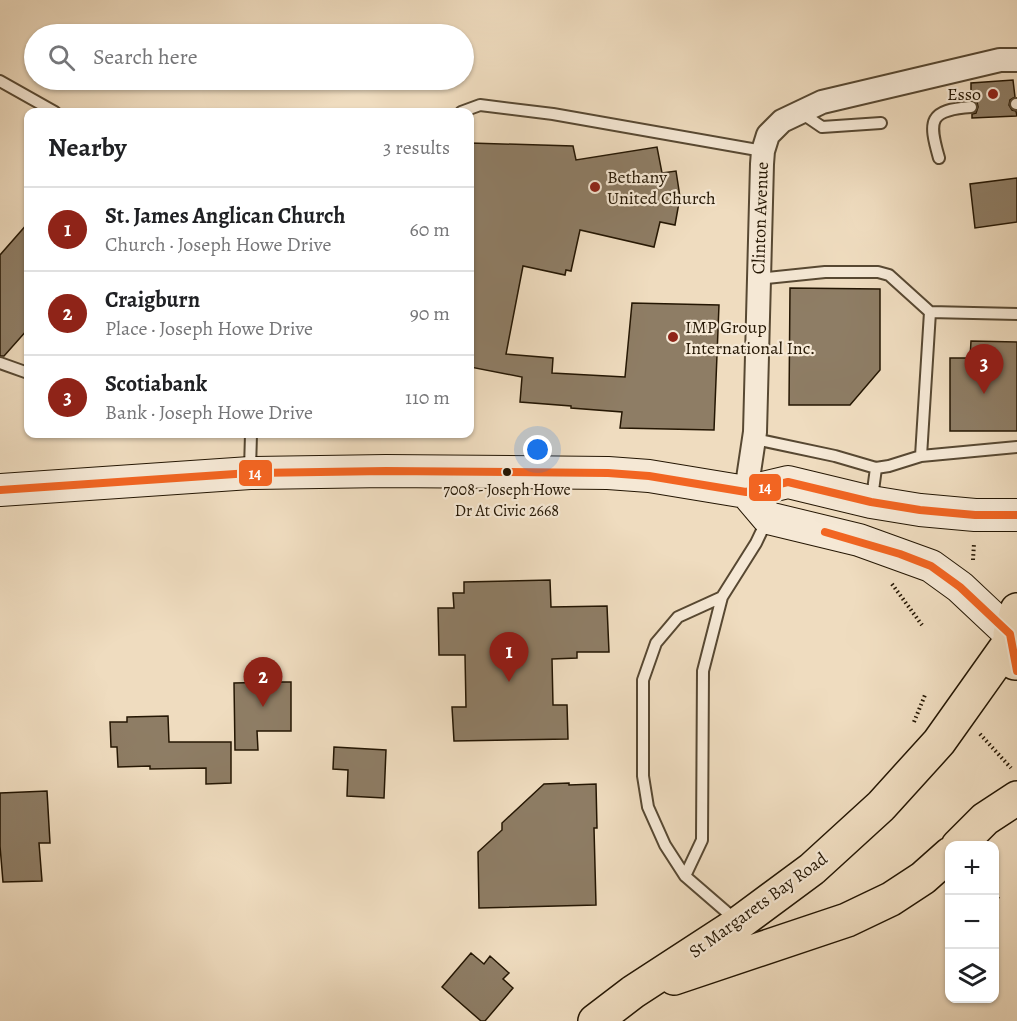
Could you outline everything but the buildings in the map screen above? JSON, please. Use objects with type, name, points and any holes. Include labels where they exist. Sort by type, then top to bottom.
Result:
[{"type":"main road","points":[[0,490],[250,473],[396,471],[608,473],[649,476],[746,492],[788,482],[871,502],[920,510],[975,515],[1017,515]]},
{"type":"main road","points":[[746,492],[768,518],[859,540],[931,566],[960,586],[1014,639]]},
{"type":"main road","name":"St Margarets Bay Road","points":[[596,1021],[633,992],[739,923],[812,869],[881,806],[939,742],[1014,639]]},
{"type":"main road","points":[[963,841],[1015,784]]},
{"type":"main road","name":"St Margarets Bay Road","points":[[633,992],[848,920],[891,898],[923,878],[945,858]]},
{"type":"street","name":"Clinton Avenue","points":[[746,492],[754,439],[763,151],[768,135],[782,121],[822,102],[1000,60],[1017,60]]},
{"type":"lane","points":[[0,81],[48,108]]},
{"type":"lane","points":[[472,108],[480,105],[553,114],[763,151]]},
{"type":"lane","points":[[939,158],[932,129],[935,116],[954,108],[971,107]]},
{"type":"lane","points":[[800,112],[822,127],[881,123]]},
{"type":"lane","points":[[758,279],[825,272],[878,272],[889,275],[930,312],[1017,314]]},
{"type":"lane","points":[[921,456],[930,312]]},
{"type":"lane","points":[[0,363],[24,371]]},
{"type":"lane","points":[[250,473],[251,438]]},
{"type":"lane","points":[[754,439],[835,456],[876,468],[921,456],[1017,447]]},
{"type":"lane","points":[[871,502],[876,468]]},
{"type":"lane","points":[[685,876],[702,840],[703,671],[722,597],[756,543],[768,518]]},
{"type":"lane","points":[[722,597],[678,617],[656,643],[643,680],[643,777],[648,807],[665,845],[685,876],[739,923]]},
{"type":"path","points":[[972,566],[974,536]]},
{"type":"path","points":[[978,733],[1015,784]]},
{"type":"transit line","name":"14","points":[[0,490],[250,473],[386,471],[608,473],[649,476],[746,492],[788,482],[871,502],[920,510],[975,515],[1017,515]]},
{"type":"transit line","name":"14","points":[[825,532],[900,554],[931,566],[960,587],[1010,634],[1017,671]]},
{"type":"place","name":"Esso","points":[[993,94]]},
{"type":"place","name":"Bethany United Church","points":[[595,187]]},
{"type":"place","name":"IMP Group International Inc.","points":[[673,337]]},
{"type":"place","name":"Scotiabank","points":[[984,394]]},
{"type":"place","name":"7008 - Joseph Howe Dr At Civic 2668","points":[[507,472]]},
{"type":"place","name":"St. James Anglican Church","points":[[509,682]]},
{"type":"place","name":"Craigburn","points":[[263,707]]}]
